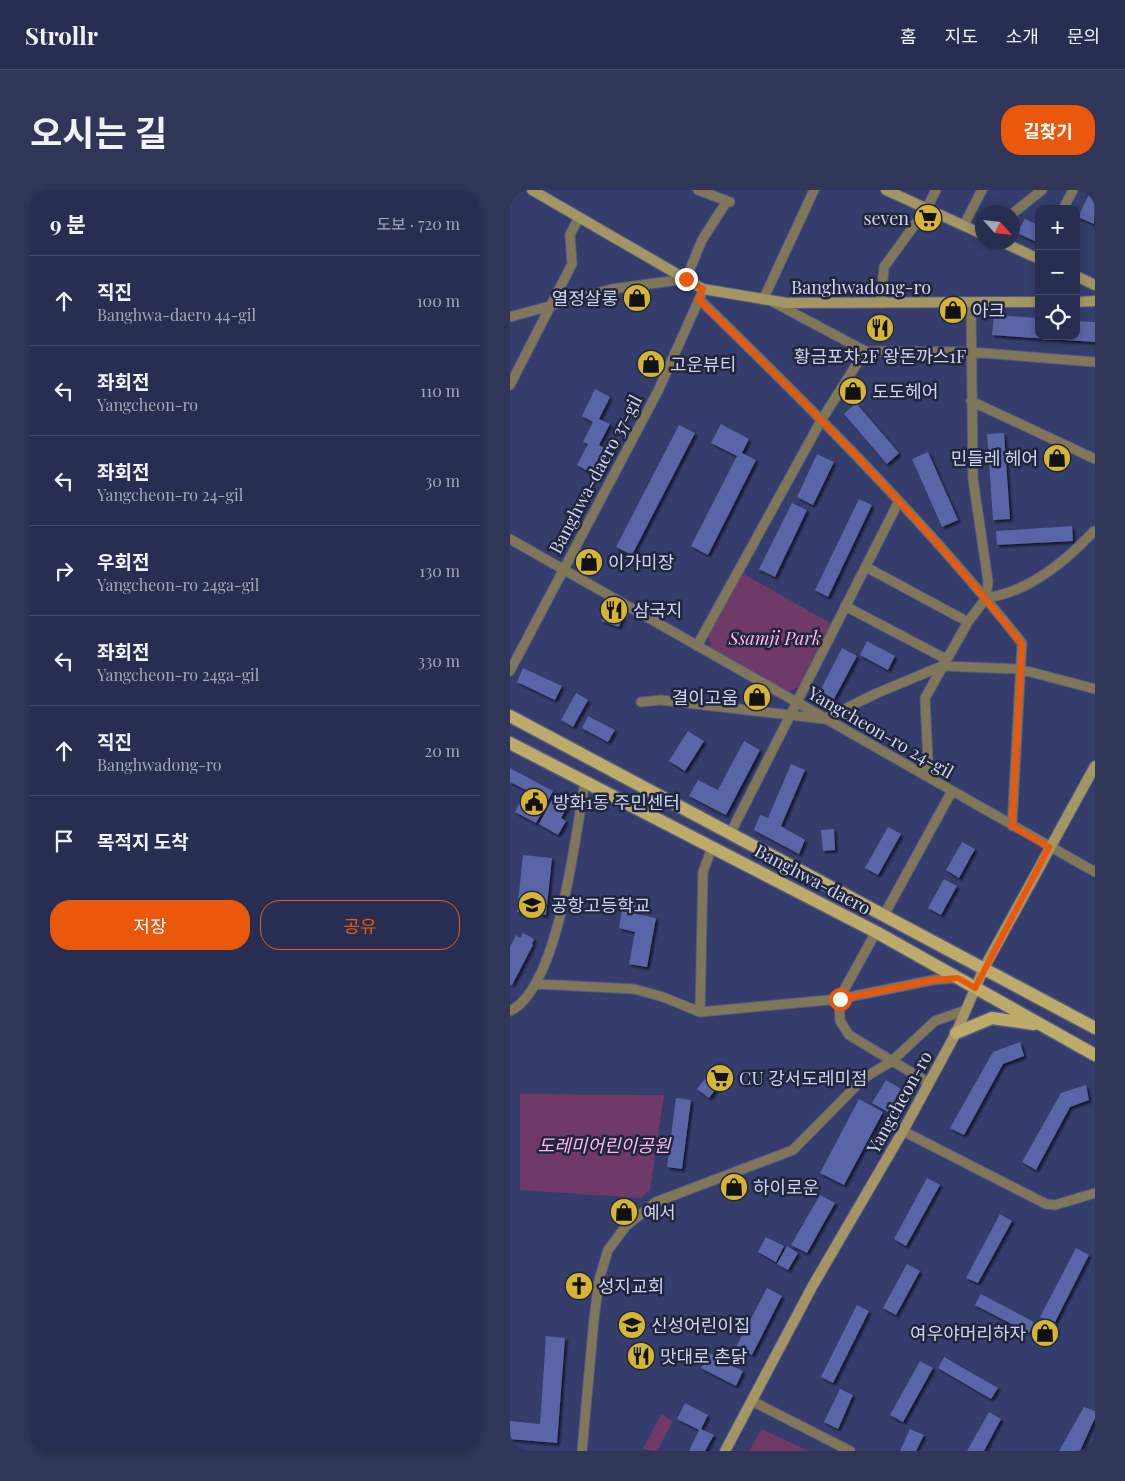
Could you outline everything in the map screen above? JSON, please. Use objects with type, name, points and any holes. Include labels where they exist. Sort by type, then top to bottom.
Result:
[{"type":"main road","name":"Banghwadong-ro","points":[[532,190],[703,289],[787,303],[1035,302]]},
{"type":"main road","points":[[886,190],[975,230]]},
{"type":"main road","points":[[1019,250],[1035,257]]},
{"type":"main road","points":[[1080,278],[1095,285]]},
{"type":"main road","points":[[1080,302],[1095,301]]},
{"type":"main road","name":"Banghwa-daero","points":[[510,716],[1095,1028]]},
{"type":"main road","name":"Banghwa-daero","points":[[510,743],[876,932],[1095,1055]]},
{"type":"main road","name":"Yangcheon-ro","points":[[725,1451],[812,1286],[929,1083],[956,1033],[984,968],[1095,766]]},
{"type":"main road","points":[[956,1033],[992,1018],[1043,1025]]},
{"type":"street","points":[[510,317],[612,289],[686,279],[702,240],[729,202],[698,190]]},
{"type":"street","points":[[814,190],[767,300],[865,351],[970,352],[1095,362]]},
{"type":"street","points":[[881,303],[884,267],[927,208],[936,190]]},
{"type":"street","points":[[964,225],[982,190]]},
{"type":"street","points":[[1020,208],[1042,190]]},
{"type":"street","points":[[1065,205],[1073,190]]},
{"type":"street","points":[[510,385],[572,264],[570,235],[579,217]]},
{"type":"street","name":"Banghwa-daero 37-gil","points":[[510,671],[658,391],[703,289]]},
{"type":"street","points":[[698,299],[822,419],[986,598],[1022,644],[1019,669],[1012,826]]},
{"type":"street","points":[[924,775],[928,761],[925,698],[968,622],[986,598],[988,581],[973,479],[970,352],[971,303]]},
{"type":"street","points":[[697,646],[822,419],[865,351]]},
{"type":"street","points":[[972,401],[1095,459]]},
{"type":"street","points":[[730,834],[788,715],[899,501]]},
{"type":"street","points":[[986,598],[1006,595],[1060,564],[1094,531]]},
{"type":"street","name":"Yangcheon-ro 24-gil","points":[[510,539],[1095,872]]},
{"type":"street","points":[[866,567],[968,622]]},
{"type":"street","points":[[845,606],[944,663],[1019,669],[1095,689]]},
{"type":"street","points":[[641,702],[661,700],[825,719],[944,663]]},
{"type":"street","points":[[511,1010],[537,984],[556,934],[568,881],[585,781]]},
{"type":"street","points":[[884,915],[952,792]]},
{"type":"street","points":[[700,1012],[703,872],[712,847]]},
{"type":"street","points":[[876,932],[840,999],[840,1021],[849,1035],[929,1083]]},
{"type":"street","points":[[537,984],[634,989],[663,997],[700,1012],[840,999],[933,980],[958,978]]},
{"type":"street","points":[[582,1451],[599,1280],[608,1250],[626,1226],[656,1202],[793,1150],[864,1078],[892,1061],[935,1021],[966,1010]]},
{"type":"street","points":[[903,1131],[1046,1204],[1055,1205],[1095,1193]]},
{"type":"street","points":[[752,1401],[850,1451]]},
{"type":"green space","name":"Ssamji Park","points":[[742,573],[832,624],[799,687],[787,692],[711,647],[708,633]]},
{"type":"green space","name":"도레미어린이공원","points":[[520,1094],[664,1095],[650,1190],[641,1198],[520,1190]]},
{"type":"green space","points":[[661,1414],[673,1421],[657,1451],[643,1449]]},
{"type":"green space","points":[[762,1429],[808,1451],[749,1451]]},
{"type":"building","points":[[1091,190],[1095,190],[1094,224],[1080,218],[1080,213]]},
{"type":"building","points":[[1025,219],[1035,223],[1035,241],[1020,234],[1020,228]]},
{"type":"building","points":[[994,315],[1035,318],[1035,338],[992,335]]},
{"type":"building","points":[[1080,321],[1095,322],[1095,342],[1066,340],[1080,340]]},
{"type":"building","points":[[595,389],[610,397],[599,419],[610,424],[599,445],[604,448],[591,473],[577,465],[588,444],[583,442],[593,422],[582,416]]},
{"type":"building","points":[[856,403],[899,453],[887,464],[844,414]]},
{"type":"building","points":[[721,424],[749,439],[742,453],[756,460],[708,555],[691,546],[737,456],[711,443]]},
{"type":"building","points":[[679,425],[695,433],[632,555],[616,547]]},
{"type":"building","points":[[1004,433],[1010,519],[993,520],[987,434]]},
{"type":"building","points":[[928,452],[958,520],[942,527],[912,459]]},
{"type":"building","points":[[817,454],[834,462],[813,505],[797,497]]},
{"type":"building","points":[[859,499],[872,505],[828,597],[815,590]]},
{"type":"building","points":[[792,503],[807,510],[775,577],[759,569]]},
{"type":"building","points":[[1072,526],[1073,541],[997,545],[996,531]]},
{"type":"building","points":[[608,607],[623,617],[619,627],[601,621]]},
{"type":"building","points":[[867,641],[895,656],[888,670],[860,655]]},
{"type":"building","points":[[842,648],[857,656],[834,699],[820,691]]},
{"type":"building","points":[[523,668],[562,686],[555,700],[517,682]]},
{"type":"building","points":[[576,693],[588,700],[573,727],[561,720]]},
{"type":"building","points":[[588,716],[615,730],[608,742],[582,728]]},
{"type":"building","points":[[688,731],[704,741],[685,771],[669,761]]},
{"type":"building","points":[[744,741],[760,750],[726,815],[689,796],[698,780],[718,790]]},
{"type":"building","points":[[791,764],[805,770],[781,826],[805,840],[799,854],[754,830],[760,815],[768,818]]},
{"type":"building","name":"방화1동 주민센터","points":[[510,768],[553,791],[536,823],[515,812],[526,790],[510,782]]},
{"type":"building","points":[[553,798],[559,801],[561,798],[567,801],[567,810],[561,818],[566,821],[558,835],[539,824]]},
{"type":"building","points":[[888,827],[901,834],[878,875],[865,868]]},
{"type":"building","points":[[834,829],[835,850],[823,851],[821,830]]},
{"type":"building","points":[[962,842],[975,849],[959,878],[946,870]]},
{"type":"building","points":[[523,855],[552,858],[546,915],[517,912]]},
{"type":"building","points":[[944,879],[957,886],[941,915],[928,908]]},
{"type":"building","points":[[624,896],[639,899],[636,914],[656,918],[647,967],[629,964],[635,932],[619,928]]},
{"type":"building","points":[[523,933],[534,939],[533,945],[512,985],[510,984],[510,947],[516,935],[520,938]]},
{"type":"building","points":[[1020,1042],[1024,1056],[1003,1064],[964,1135],[950,1128],[993,1052]]},
{"type":"building","points":[[717,1064],[728,1073],[709,1098],[697,1089]]},
{"type":"building","points":[[886,1080],[901,1089],[888,1112],[872,1103]]},
{"type":"building","points":[[1086,1085],[1089,1100],[1070,1107],[1036,1170],[1022,1162],[1061,1093]]},
{"type":"building","points":[[676,1098],[691,1100],[682,1169],[667,1167]]},
{"type":"building","points":[[859,1099],[883,1112],[844,1185],[820,1173]]},
{"type":"building","points":[[927,1178],[940,1185],[906,1246],[894,1239]]},
{"type":"building","points":[[820,1195],[835,1203],[807,1253],[791,1245]]},
{"type":"building","points":[[1000,1214],[1012,1221],[978,1283],[966,1278]]},
{"type":"building","points":[[766,1237],[784,1246],[776,1262],[758,1252]]},
{"type":"building","points":[[787,1246],[798,1253],[788,1270],[777,1264]]},
{"type":"building","points":[[1076,1248],[1089,1255],[1054,1324],[1040,1317]]},
{"type":"building","points":[[907,1264],[920,1271],[896,1315],[883,1308]]},
{"type":"building","points":[[767,1288],[782,1296],[752,1355],[736,1347]]},
{"type":"building","points":[[981,1294],[1034,1322],[1029,1333],[975,1305]]},
{"type":"building","points":[[857,1305],[869,1311],[833,1383],[821,1377]]},
{"type":"building","points":[[546,1336],[565,1338],[557,1443],[510,1439],[510,1421],[540,1424]]},
{"type":"building","points":[[724,1351],[733,1355],[728,1364],[743,1371],[736,1386],[701,1368],[709,1353],[720,1358]]},
{"type":"building","points":[[944,1357],[998,1388],[991,1399],[938,1368]]},
{"type":"building","points":[[920,1361],[933,1368],[903,1422],[890,1415]]},
{"type":"building","points":[[840,1389],[853,1395],[838,1429],[824,1422]]},
{"type":"building","points":[[685,1403],[708,1415],[701,1429],[714,1435],[705,1451],[689,1451],[699,1430],[677,1419]]},
{"type":"building","points":[[1084,1407],[1095,1411],[1095,1418],[1080,1451],[1059,1451]]},
{"type":"building","points":[[989,1412],[1001,1419],[984,1451],[967,1451]]},
{"type":"building","points":[[910,1429],[924,1435],[916,1451],[900,1451]]},
{"type":"place","name":"seven","points":[[928,218]]},
{"type":"place","name":"열정살롱","points":[[637,298]]},
{"type":"place","name":"아크","points":[[953,310]]},
{"type":"place","name":"황금포차2F 왕돈까스1F","points":[[880,328]]},
{"type":"place","name":"고운뷰티","points":[[651,364]]},
{"type":"place","name":"도도헤어","points":[[853,391]]},
{"type":"place","name":"민들레 헤어","points":[[1057,458]]},
{"type":"place","name":"이가미장","points":[[589,562]]},
{"type":"place","name":"삼국지","points":[[614,610]]},
{"type":"place","name":"결이고움","points":[[757,697]]},
{"type":"place","name":"방화1동 주민센터","points":[[534,802]]},
{"type":"place","name":"공항고등학교","points":[[532,905]]},
{"type":"place","name":"CU 강서도레미점","points":[[720,1078]]},
{"type":"place","name":"하이로운","points":[[734,1187]]},
{"type":"place","name":"예서","points":[[624,1212]]},
{"type":"place","name":"성지교회","points":[[579,1286]]},
{"type":"place","name":"신성어린이집","points":[[632,1325]]},
{"type":"place","name":"여우야머리하자","points":[[1045,1333]]},
{"type":"place","name":"맛대로 촌닭","points":[[641,1356]]},
{"type":"route","points":[[686,279],[703,289],[698,299],[822,419],[899,501],[986,598],[1022,644],[1019,669],[1012,826],[1049,847],[975,988],[958,978],[933,980],[840,999]]}]
